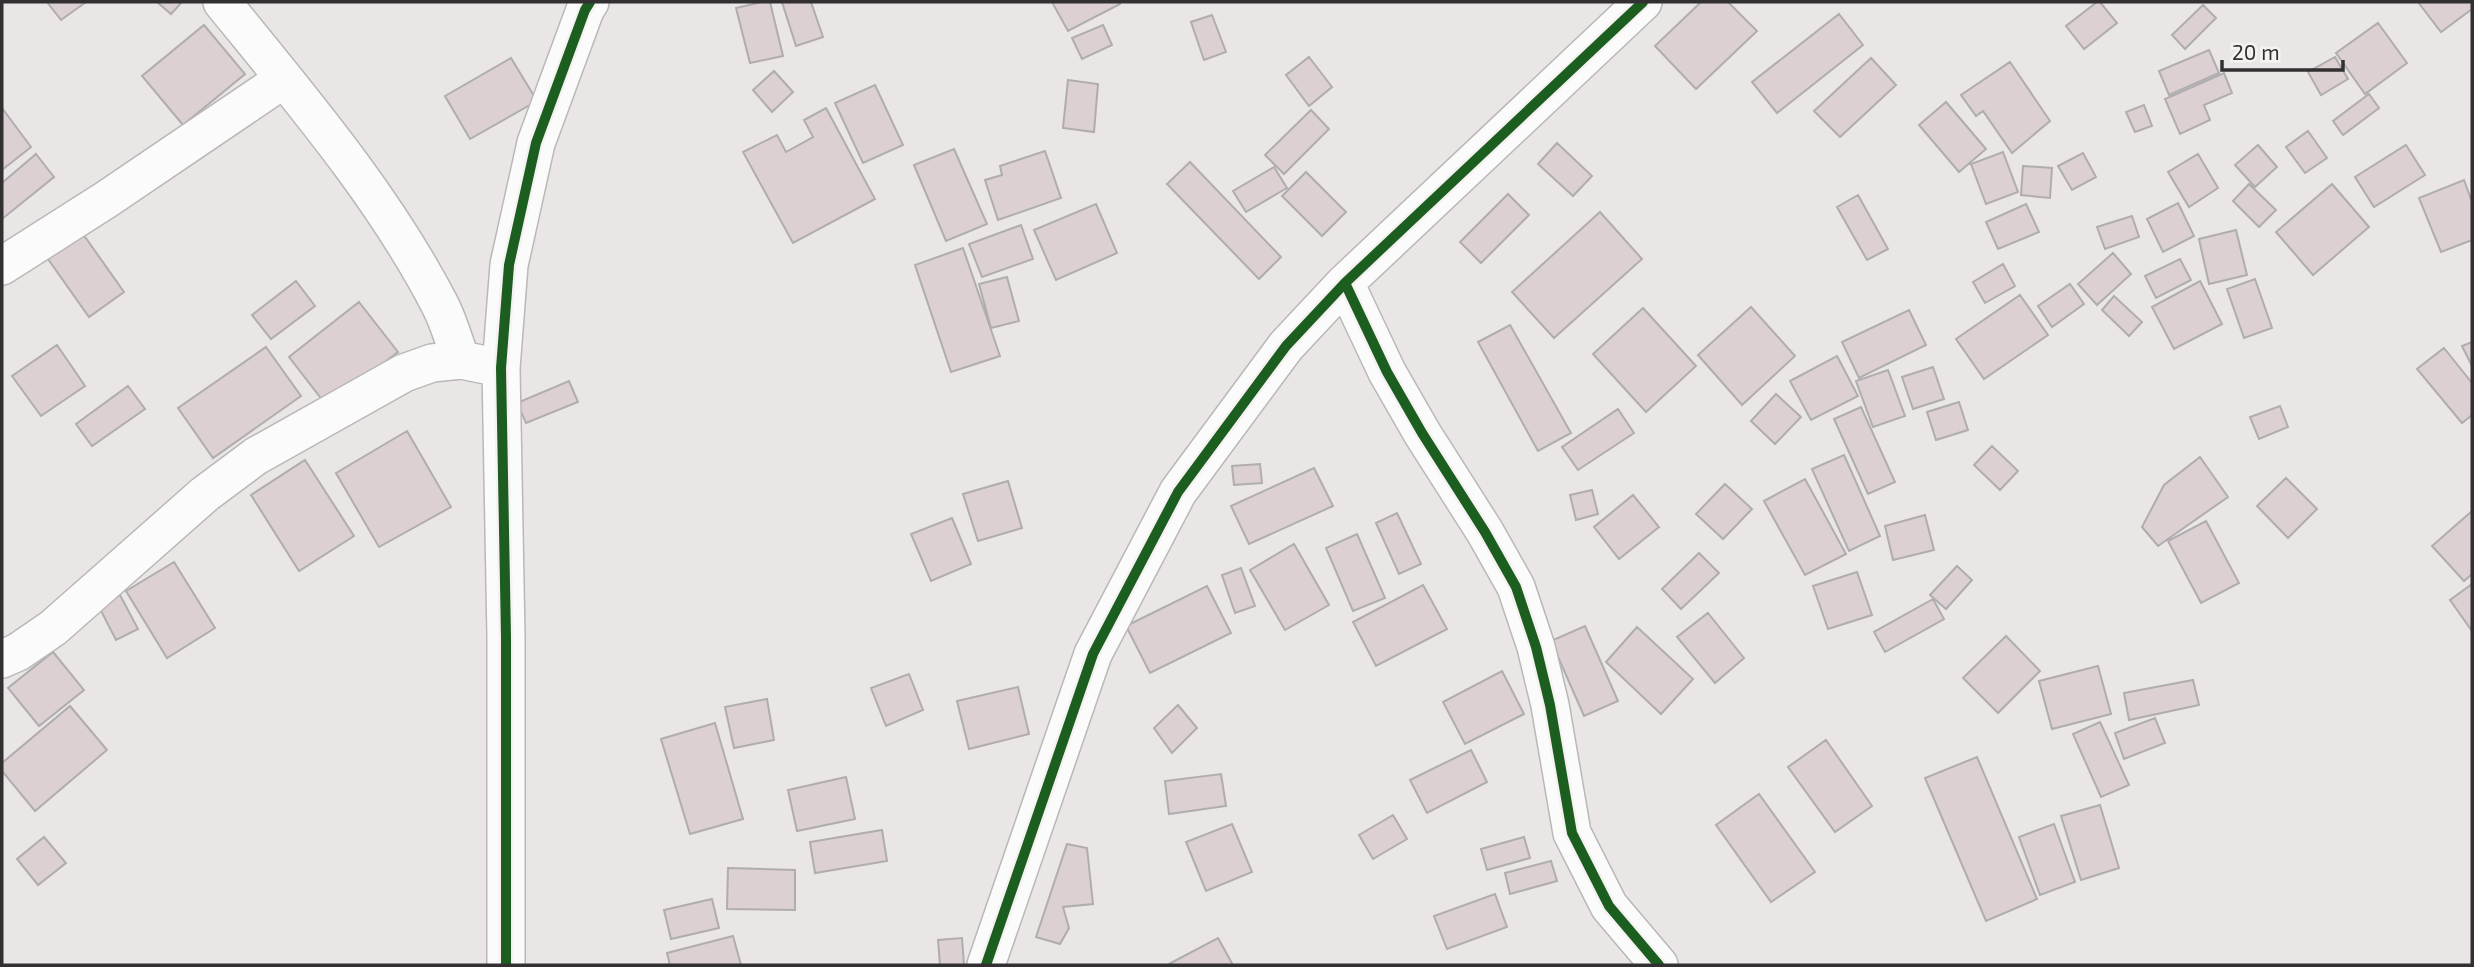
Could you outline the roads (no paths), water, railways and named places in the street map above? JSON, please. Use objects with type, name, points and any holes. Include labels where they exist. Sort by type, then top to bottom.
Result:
[{"type":"street","points":[[222,2],[284,79],[407,245],[442,308],[461,360]]},
{"type":"street","points":[[506,965],[506,637],[501,368],[509,265],[536,143],[590,2]]},
{"type":"street","points":[[986,965],[1093,654],[1178,492],[1286,346],[1345,283],[1643,2]]},
{"type":"street","points":[[2,266],[118,192],[284,79]]},
{"type":"street","points":[[1345,283],[1387,372],[1516,587],[1536,647],[1550,705],[1572,833],[1609,906],[1659,965]]},
{"type":"street","points":[[2,659],[18,652],[53,628],[205,494],[256,456],[404,373],[432,363],[461,360],[501,368]]}]
